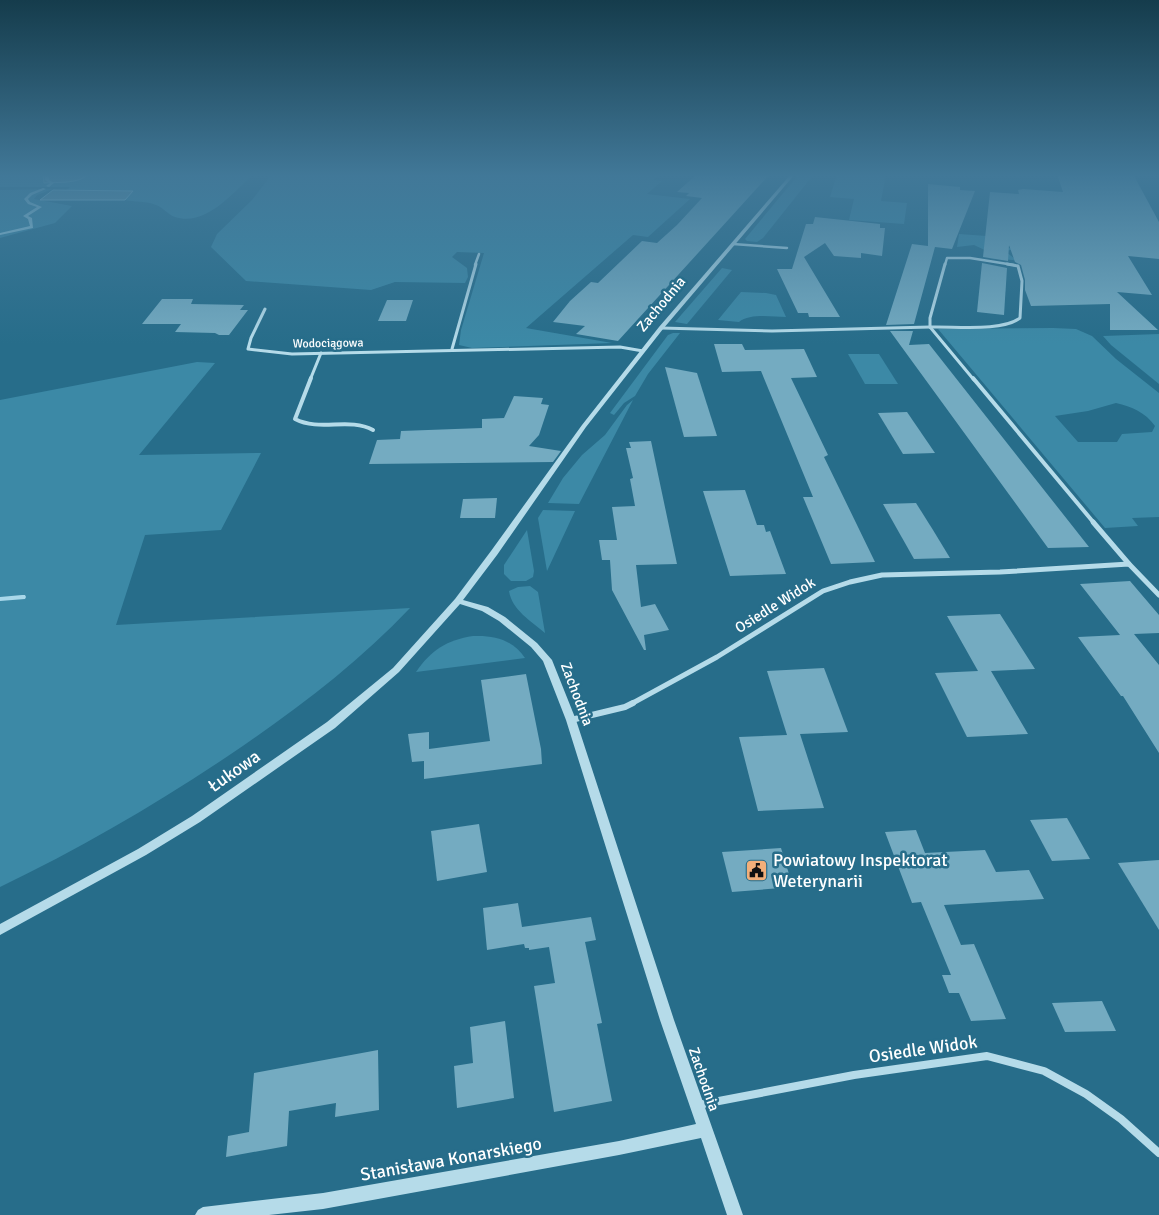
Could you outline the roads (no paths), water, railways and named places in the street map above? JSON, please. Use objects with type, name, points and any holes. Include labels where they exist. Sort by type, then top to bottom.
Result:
[{"type":"street","name":"Zachodnia","points":[[735,1215],[696,1106],[570,720],[547,660],[534,644],[515,628],[486,609],[458,601],[584,426],[661,328],[744,231]]},
{"type":"street","points":[[733,244],[787,248]]},
{"type":"street","points":[[452,349],[478,254]]},
{"type":"street","points":[[661,328],[746,330],[930,326],[1012,324],[1019,320],[1022,281],[1018,266],[970,258],[947,258],[930,318],[930,326],[1003,416],[1129,564],[1159,595]]},
{"type":"street","name":"Wodociągowa","points":[[265,309],[250,338],[248,349],[292,354],[452,349],[620,347],[643,351]]},
{"type":"street","points":[[320,353],[294,419],[307,424],[364,425],[373,430]]},
{"type":"street","name":"Osiedle Widok","points":[[570,720],[625,707],[717,657],[823,591],[850,582],[882,575],[1000,572],[1129,564]]},
{"type":"street","name":"Łukowa","points":[[0,930],[150,848],[240,789],[331,725],[396,670],[458,601]]},
{"type":"street","name":"Osiedle Widok","points":[[696,1106],[854,1076],[987,1056],[1044,1071],[1086,1094],[1121,1119],[1159,1153]]},
{"type":"street","name":"Stanisława Konarskiego","points":[[202,1215],[324,1201],[619,1148],[704,1130]]},
{"type":"waterway","points":[[0,234],[15,231]]},
{"type":"waterway","points":[[0,599],[22,597]]},
{"type":"place","name":"Powiatowy Inspektorat Weterynarii","points":[[757,870]]}]
